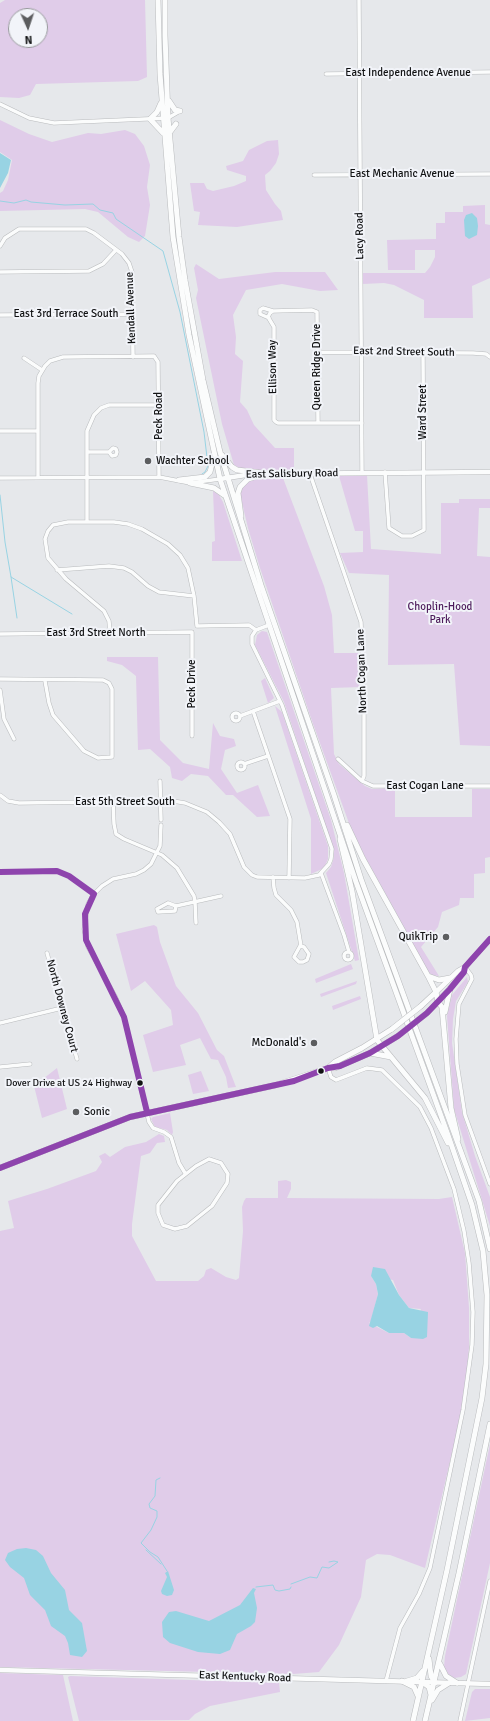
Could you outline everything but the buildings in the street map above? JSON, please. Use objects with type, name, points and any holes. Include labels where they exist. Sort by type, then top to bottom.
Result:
[{"type":"highway","points":[[158,0],[162,102],[170,133],[179,237],[203,380],[220,452],[242,527],[334,795],[361,879],[478,1201],[490,1249]]},
{"type":"highway","points":[[165,0],[164,35],[167,96],[164,135],[171,223],[179,281],[220,479],[340,834],[472,1205],[483,1251],[487,1295],[486,1364],[482,1398],[413,1721]]},
{"type":"highway","points":[[167,96],[173,108],[180,111]]},
{"type":"highway","points":[[162,102],[157,112],[150,119],[158,126],[164,135]]},
{"type":"highway","points":[[170,133],[176,124]]},
{"type":"highway","points":[[179,480],[201,478],[210,472],[213,462],[211,439]]},
{"type":"highway","points":[[220,452],[232,467],[237,470],[264,474]]},
{"type":"highway","points":[[242,527],[238,496],[240,487],[248,479],[264,474]]},
{"type":"highway","points":[[190,483],[217,489],[223,494],[227,503]]},
{"type":"highway","points":[[334,795],[363,859],[428,976],[436,992],[438,1002],[442,1007],[451,1108],[459,1146]]},
{"type":"highway","points":[[340,834],[340,847],[348,871],[352,891],[377,1040],[432,1109],[457,1162]]},
{"type":"highway","points":[[428,976],[439,980],[450,978]]},
{"type":"highway","points":[[444,1021],[450,989]]},
{"type":"highway","points":[[328,1068],[335,1062],[377,1040],[422,1006],[436,992]]},
{"type":"highway","points":[[0,1168],[112,1123],[147,1112],[276,1086],[328,1068],[340,1066],[382,1047],[427,1013],[438,1002]]},
{"type":"highway","points":[[370,1043],[374,1029]]},
{"type":"highway","points":[[370,1053],[391,1058]]},
{"type":"highway","points":[[425,1721],[440,1661],[490,1424]]},
{"type":"highway","points":[[429,1650],[430,1672],[435,1683]]},
{"type":"highway","points":[[440,1661],[446,1676],[457,1683]]},
{"type":"highway","points":[[404,1681],[417,1678],[425,1668]]},
{"type":"highway","points":[[404,1681],[414,1687],[418,1699]]},
{"type":"highway","points":[[422,1682],[429,1687],[430,1702]]},
{"type":"highway","points":[[430,1702],[438,1690],[449,1683]]},
{"type":"main road","name":"East Salisbury Road","points":[[220,479],[249,474],[424,471],[490,472]]},
{"type":"main road","points":[[436,992],[450,978],[465,967],[490,939]]},
{"type":"main road","points":[[438,1002],[464,972],[465,967]]},
{"type":"main road","name":"East Kentucky Road","points":[[0,1670],[490,1684]]},
{"type":"street","name":"Lacy Road","points":[[359,0],[358,72],[362,473]]},
{"type":"street","name":"East Independence Avenue","points":[[326,74],[358,72],[490,72]]},
{"type":"street","points":[[0,104],[29,118],[54,123],[166,118],[180,111]]},
{"type":"street","name":"East Mechanic Avenue","points":[[314,175],[490,174]]},
{"type":"street","name":"Kendall Avenue","points":[[0,246],[9,234],[24,229],[75,228],[89,230],[116,250],[125,258],[131,269],[133,357]]},
{"type":"street","points":[[0,272],[89,271],[103,264],[116,250]]},
{"type":"street","name":"Ellison Way","points":[[272,312],[263,308],[260,310],[260,314],[269,318],[274,328],[274,420],[277,423],[318,423]]},
{"type":"street","name":"Queen Ridge Drive","points":[[272,312],[312,310],[315,311],[317,315],[318,423]]},
{"type":"street","points":[[269,318],[272,312]]},
{"type":"street","name":"East 3rd Terrace South","points":[[0,315],[132,314]]},
{"type":"street","name":"East 2nd Street South","points":[[317,352],[423,352],[486,354],[490,357]]},
{"type":"street","name":"Ward Street","points":[[385,472],[389,528],[402,536],[412,536],[424,530],[426,526],[423,352]]},
{"type":"street","name":"Peck Road","points":[[133,357],[154,356],[158,362],[159,477]]},
{"type":"street","points":[[38,477],[38,383],[42,370],[50,361],[63,357],[133,357]]},
{"type":"street","points":[[24,358],[42,370]]},
{"type":"street","points":[[87,522],[88,426],[94,415],[101,408],[112,405],[159,405]]},
{"type":"street","points":[[318,423],[362,423]]},
{"type":"street","points":[[0,431],[38,431]]},
{"type":"street","points":[[87,452],[109,452]]},
{"type":"street","name":"North Cogan Lane","points":[[310,474],[361,622],[364,698],[364,776],[362,781]]},
{"type":"street","name":"East Salisbury Road","points":[[0,478],[159,477],[190,483],[220,479]]},
{"type":"street","points":[[110,633],[109,621],[104,611],[57,570],[48,558],[45,550],[45,539],[48,531],[53,525],[87,522],[128,524],[142,529],[168,544],[185,561],[194,596],[197,626],[192,632]]},
{"type":"street","points":[[57,570],[109,566],[124,568],[132,572],[148,586],[159,592],[194,596]]},
{"type":"street","points":[[197,626],[249,625],[256,630]]},
{"type":"street","points":[[269,625],[256,630],[252,636],[252,644],[280,701],[332,849],[331,858],[321,873],[305,878],[273,878],[275,892],[294,916],[298,927],[301,946],[304,947],[310,957],[303,962],[299,962],[294,957],[297,949],[301,946]]},
{"type":"street","name":"East 3rd Street North","points":[[0,634],[192,632]]},
{"type":"street","name":"Peck Drive","points":[[192,632],[192,736]]},
{"type":"street","points":[[0,679],[103,680],[109,683],[112,689],[113,755],[109,758],[98,758],[86,753],[54,715],[49,703],[45,680]]},
{"type":"street","points":[[0,690],[4,719],[14,739]]},
{"type":"street","points":[[240,716],[280,701]]},
{"type":"street","points":[[253,711],[290,819],[289,878]]},
{"type":"street","points":[[244,764],[268,756]]},
{"type":"street","points":[[338,758],[362,781]]},
{"type":"street","points":[[160,781],[161,820]]},
{"type":"street","name":"East Cogan Lane","points":[[362,781],[373,786],[490,786]]},
{"type":"street","name":"East 5th Street South","points":[[0,795],[8,801],[19,803],[161,801],[185,803],[207,812],[220,822],[230,834],[244,867],[252,875],[273,878]]},
{"type":"street","points":[[113,802],[116,834],[167,858],[177,868],[196,902],[196,923]]},
{"type":"street","points":[[160,826],[161,838],[157,853],[151,864],[144,870],[113,879],[102,886],[94,894],[88,904],[85,914],[86,940],[115,996],[124,1017],[152,1128],[164,1132],[171,1137],[179,1163],[186,1174]]},
{"type":"street","points":[[0,872],[57,871],[69,876],[94,894]]},
{"type":"street","points":[[321,873],[344,934],[349,952]]},
{"type":"street","points":[[176,906],[174,911],[171,913],[158,912],[157,909],[168,903],[176,906],[221,896]]},
{"type":"street","name":"North Downey Court","points":[[47,953],[77,1059]]},
{"type":"street","points":[[465,967],[471,974],[472,979],[459,1004],[456,1039],[457,1064],[465,1115],[490,1184]]},
{"type":"street","points":[[0,1023],[62,1008]]},
{"type":"street","points":[[0,1067],[30,1064]]},
{"type":"street","points":[[328,1068],[331,1077],[336,1080],[367,1068],[382,1070],[420,1107],[431,1128],[454,1188],[464,1231],[470,1270],[473,1312],[472,1345],[463,1410],[430,1568],[419,1594],[400,1628],[392,1652],[386,1681]]},
{"type":"street","points":[[212,1160],[224,1166],[228,1178],[225,1187],[212,1206],[203,1214],[187,1226],[169,1228],[160,1220],[158,1206],[170,1189],[186,1174],[200,1163],[212,1160]]},
{"type":"street","points":[[460,1721],[490,1581]]},
{"type":"green space","points":[[5,0],[145,0],[147,77],[138,81],[36,84],[30,95],[19,98],[0,97],[0,3]]},
{"type":"green space","points":[[0,120],[29,134],[52,142],[88,133],[101,134],[125,130],[135,134],[144,146],[150,165],[147,187],[150,205],[145,236],[139,242],[128,237],[98,212],[85,209],[0,211],[0,193],[3,191],[8,180],[12,160],[0,152]]},
{"type":"green space","points":[[278,140],[279,154],[276,163],[265,175],[266,190],[281,211],[283,220],[237,227],[198,225],[200,212],[194,211],[190,183],[204,183],[207,189],[213,191],[234,186],[246,181],[246,176],[227,170],[226,166],[243,161],[249,150],[267,141]]},
{"type":"green space","points":[[485,205],[485,224],[490,225],[490,278],[472,286],[473,318],[424,318],[424,300],[394,285],[384,283],[363,284],[363,273],[425,273],[435,257],[435,250],[415,250],[415,270],[388,270],[387,240],[436,239],[436,223],[445,223],[445,212],[463,212],[463,206]]},
{"type":"green space","points":[[196,264],[219,279],[275,272],[325,272],[338,290],[320,291],[282,284],[246,290],[233,315],[236,337],[235,354],[243,361],[240,402],[247,410],[254,425],[275,448],[294,448],[294,472],[241,469],[234,465],[222,424],[196,298],[198,290],[194,268]]},
{"type":"green space","name":"Choplin-Hood Park","points":[[367,475],[371,549],[441,554],[441,503],[459,503],[459,499],[490,499],[490,508],[479,508],[477,556],[490,557],[490,746],[460,745],[454,664],[388,665],[389,575],[349,573],[340,553],[363,552],[363,531],[355,531],[339,476]]},
{"type":"green space","points":[[283,478],[324,586],[332,615],[334,653],[360,653],[361,687],[331,688],[334,754],[339,764],[365,786],[372,789],[395,788],[395,817],[472,817],[472,789],[490,789],[490,857],[485,858],[485,873],[474,874],[474,898],[460,898],[459,905],[442,912],[438,927],[421,947],[439,976],[431,975],[428,971],[354,837],[312,721],[260,568],[248,528],[240,494],[241,488],[250,480]]},
{"type":"green space","points":[[213,491],[219,495],[223,502],[242,561],[212,561],[212,542],[215,541]]},
{"type":"green space","points":[[262,631],[267,632],[331,820],[344,873],[359,960],[355,961],[326,873],[331,867],[334,857],[333,848],[284,702],[255,645],[257,635]]},
{"type":"green space","points":[[107,657],[158,657],[160,740],[183,763],[209,769],[213,723],[220,736],[234,739],[236,746],[225,750],[221,769],[237,793],[258,785],[270,816],[257,817],[233,795],[226,795],[208,776],[191,774],[182,781],[172,778],[170,767],[150,749],[138,750],[136,676],[122,665],[107,661]]},
{"type":"green space","points":[[265,678],[274,698],[268,703],[261,681]]},
{"type":"green space","points":[[275,706],[282,712],[328,846],[328,859],[324,868],[311,874],[311,819]]},
{"type":"green space","points":[[154,925],[157,927],[160,942],[176,986],[198,1013],[217,1050],[224,1056],[236,1087],[228,1088],[226,1077],[218,1060],[211,1059],[200,1038],[180,1045],[186,1065],[153,1072],[143,1035],[173,1025],[171,1010],[145,981],[131,991],[116,934]]},
{"type":"green space","points":[[351,964],[353,969],[316,983],[315,979]]},
{"type":"green space","points":[[467,977],[468,982],[456,1001],[453,1019],[452,1043],[462,1112],[475,1156],[490,1197],[490,1226],[454,1109],[447,1016],[452,995]]},
{"type":"green space","points":[[357,981],[356,984],[321,997],[320,994]]},
{"type":"green space","points":[[360,996],[361,999],[333,1010],[332,1006]]},
{"type":"green space","points":[[57,1068],[67,1109],[42,1118],[34,1086]]},
{"type":"green space","points":[[201,1071],[209,1091],[193,1094],[188,1075]]},
{"type":"green space","points":[[170,1113],[173,1132],[172,1135],[167,1130],[155,1127],[151,1119],[153,1117]]},
{"type":"green space","points":[[159,1134],[164,1136],[165,1142],[157,1143],[150,1153],[141,1156],[132,1224],[132,1236],[156,1281],[198,1281],[204,1276],[206,1270],[211,1268],[226,1277],[236,1280],[239,1278],[243,1231],[242,1207],[244,1201],[246,1198],[278,1198],[278,1181],[286,1180],[291,1182],[291,1189],[287,1198],[439,1199],[452,1197],[465,1253],[469,1308],[469,1348],[465,1391],[456,1436],[425,1568],[390,1555],[377,1554],[366,1560],[361,1597],[339,1645],[319,1672],[293,1674],[0,1667],[0,1231],[14,1228],[8,1201],[47,1189],[96,1171],[102,1162],[99,1156],[105,1153],[110,1157],[125,1147],[146,1142]],"holes":[[[371,1276],[393,1280],[399,1295],[409,1308],[421,1309],[411,1338],[404,1333],[389,1333],[369,1323],[371,1321],[378,1294],[376,1284]]]},
{"type":"green space","points":[[490,1444],[490,1563],[466,1674],[461,1677],[454,1678],[448,1674],[444,1667],[445,1656]]},
{"type":"green space","points":[[0,1673],[63,1675],[73,1721],[0,1721]]},
{"type":"green space","points":[[68,1677],[279,1683],[280,1692],[210,1706],[195,1714],[189,1720],[79,1721]]},
{"type":"green space","points":[[475,1689],[490,1689],[490,1718],[465,1721],[472,1692]]},
{"type":"water","points":[[0,153],[11,160],[8,173],[0,188]]},
{"type":"water","points":[[472,213],[477,218],[477,235],[469,239],[465,236],[464,220],[466,215]]},
{"type":"water","points":[[373,1267],[385,1269],[399,1295],[409,1308],[428,1312],[427,1337],[423,1339],[411,1338],[404,1333],[389,1333],[377,1326],[373,1328],[369,1326],[378,1294],[376,1284],[371,1276]]},
{"type":"water","points":[[26,1548],[36,1550],[43,1556],[51,1573],[65,1590],[69,1610],[82,1623],[87,1651],[82,1657],[70,1655],[65,1636],[51,1626],[45,1610],[30,1595],[24,1578],[10,1567],[5,1560],[8,1553],[17,1549]]},
{"type":"water","points":[[168,1571],[174,1590],[172,1595],[167,1596],[162,1594],[161,1591],[167,1577],[165,1573]]},
{"type":"water","points":[[253,1588],[256,1589],[254,1593],[257,1608],[255,1622],[237,1634],[230,1650],[220,1654],[198,1652],[170,1643],[163,1637],[162,1622],[169,1612],[176,1611],[209,1621],[240,1605]]},
{"type":"waterway","points":[[0,201],[14,203],[26,200],[31,202],[65,205],[93,204],[100,210],[113,213],[116,219],[163,251],[180,312],[204,432],[208,466],[202,474]]},
{"type":"waterway","points":[[0,495],[5,542],[11,577],[72,614]]},
{"type":"waterway","points":[[11,577],[17,618]]},
{"type":"waterway","points":[[160,1478],[156,1480],[155,1496],[149,1504],[150,1508],[157,1511],[157,1517],[151,1530],[141,1543],[150,1552],[158,1557],[167,1571]]},
{"type":"waterway","points":[[146,1550],[161,1564]]},
{"type":"waterway","points":[[291,1584],[310,1577],[317,1578],[322,1567],[329,1568],[338,1562],[329,1562]]},
{"type":"waterway","points":[[256,1587],[273,1585],[275,1590],[279,1591],[290,1589],[291,1587]]},
{"type":"transit line","points":[[0,872],[57,871],[69,876],[94,894],[85,914],[86,940],[124,1017],[147,1112]]},
{"type":"transit line","points":[[0,1168],[130,1117],[294,1081],[328,1068],[340,1066],[370,1053],[398,1036],[427,1013],[450,989],[464,972],[465,967],[490,939]]},
{"type":"place","name":"Wachter School","points":[[148,461]]},
{"type":"place","name":"QuikTrip","points":[[446,937]]},
{"type":"place","name":"McDonald's","points":[[314,1043]]},
{"type":"place","name":"Dover Drive at US 24 Highway","points":[[140,1083]]},
{"type":"place","name":"Sonic","points":[[76,1112]]}]
